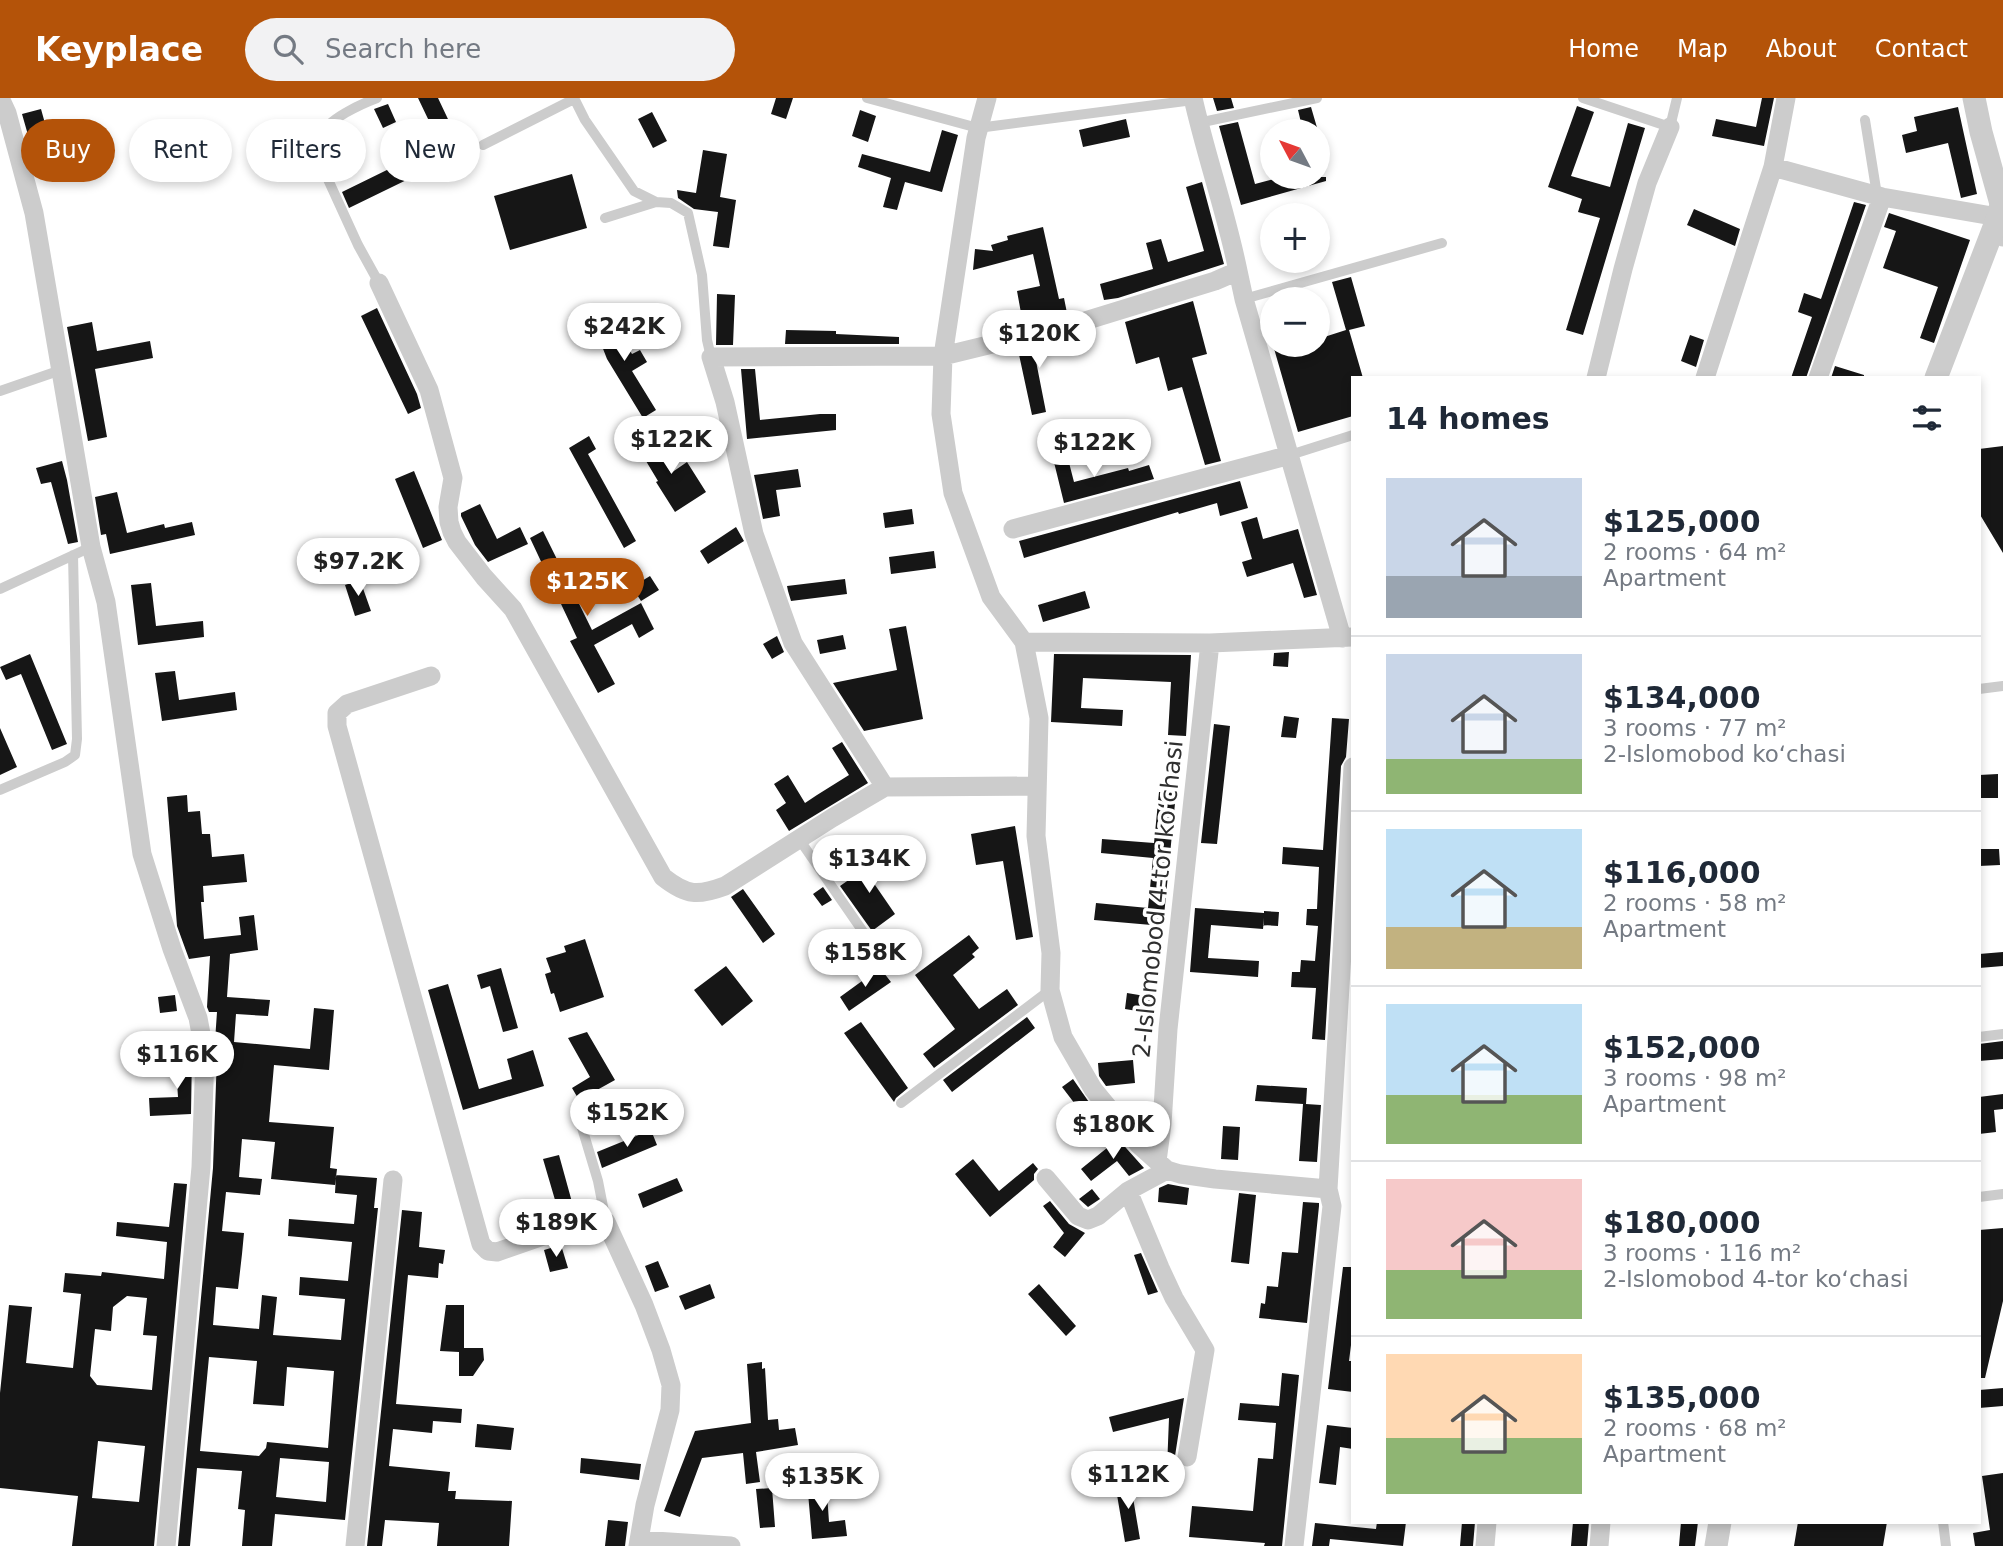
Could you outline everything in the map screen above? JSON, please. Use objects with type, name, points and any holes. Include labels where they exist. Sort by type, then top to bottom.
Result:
[{"type":"street","points":[[0,98],[7,113],[34,213],[61,370],[82,551],[106,602],[142,854],[172,950],[198,1018],[205,1055],[201,1167],[166,1546]]},
{"type":"street","points":[[987,98],[978,128],[943,356],[941,414],[953,493],[991,597],[1024,642],[1039,718],[1036,836],[1051,953],[1050,990],[1063,1037],[1093,1089],[1139,1145],[1168,1168],[1214,1179],[1328,1189]]},
{"type":"street","points":[[1706,376],[1773,166],[1786,98]]},
{"type":"street","points":[[1937,376],[2001,227],[2001,204],[1980,132],[1974,98]]},
{"type":"street","points":[[1024,642],[1210,643],[1347,638],[1244,299],[1231,238],[1193,99]]},
{"type":"street","points":[[1596,376],[1647,183],[1670,127]]},
{"type":"street","points":[[1773,166],[2001,227]]},
{"type":"street","points":[[1819,376],[1879,196]]},
{"type":"street","points":[[885,787],[793,643],[754,534],[725,401],[711,357],[943,356],[1075,324],[1215,281],[1238,271]]},
{"type":"street","points":[[379,283],[429,390],[453,478],[448,507],[449,522],[457,542],[513,609],[663,877],[678,889],[697,893],[726,886],[885,787],[1037,786]]},
{"type":"street","points":[[1013,530],[1290,455]]},
{"type":"street","name":"2-Islomobod 4-tor koʻchasi","points":[[1168,1168],[1162,1124],[1170,1015],[1210,643]]},
{"type":"street","points":[[432,676],[347,704],[337,713],[336,719],[481,1244],[488,1251],[497,1252],[563,1229],[606,1222],[661,1350],[671,1385],[670,1409],[638,1543],[732,1546]]},
{"type":"street","points":[[1294,1546],[1332,1206],[1328,1189],[1351,801]]},
{"type":"street","points":[[1046,1178],[1078,1216],[1088,1220],[1098,1216],[1128,1191],[1168,1168]]},
{"type":"street","points":[[355,1546],[393,1180]]},
{"type":"street","points":[[1128,1191],[1165,1278],[1205,1350],[1187,1457]]},
{"type":"street","points":[[1485,1546],[1487,1524]]},
{"type":"street","points":[[1599,1546],[1601,1524]]},
{"type":"street","points":[[1716,1546],[1720,1524]]},
{"type":"lane","points":[[377,98],[355,107],[335,121],[321,133],[317,148],[320,162],[358,245],[379,283]]},
{"type":"lane","points":[[483,145],[574,98],[585,120],[634,191],[656,202]]},
{"type":"lane","points":[[867,98],[978,128],[1193,99]]},
{"type":"lane","points":[[1199,123],[1317,98]]},
{"type":"lane","points":[[1583,98],[1670,127],[1677,98]]},
{"type":"lane","points":[[1865,120],[1879,196]]},
{"type":"lane","points":[[605,218],[656,202],[671,203],[688,213],[702,275],[707,340],[711,357]]},
{"type":"lane","points":[[1244,299],[1441,243]]},
{"type":"lane","points":[[0,391],[61,370]]},
{"type":"lane","points":[[1290,455],[1351,436]]},
{"type":"lane","points":[[0,589],[82,551],[75,755],[65,762],[0,790]]},
{"type":"lane","points":[[1981,689],[2003,686]]},
{"type":"lane","points":[[799,839],[884,962]]},
{"type":"lane","points":[[901,1103],[1050,990]]},
{"type":"lane","points":[[1981,1037],[2003,1034]]},
{"type":"lane","points":[[577,1111],[598,1181],[606,1222]]},
{"type":"lane","points":[[1981,1197],[2003,1194]]},
{"type":"lane","points":[[1943,1524],[1946,1546]]},
{"type":"building","points":[[418,98],[438,98],[448,119],[428,119]]},
{"type":"building","points":[[776,98],[793,98],[786,119],[771,114]]},
{"type":"building","points":[[1213,98],[1231,98],[1234,108],[1217,111]]},
{"type":"building","points":[[1762,98],[1774,98],[1764,146],[1712,136],[1716,119],[1756,127]]},
{"type":"building","points":[[388,104],[395,119],[380,119],[380,122],[374,109]]},
{"type":"building","points":[[1577,106],[1594,112],[1571,176],[1610,187],[1628,123],[1645,128],[1583,335],[1566,330],[1600,218],[1578,212],[1582,199],[1548,187]]},
{"type":"building","points":[[1311,107],[1314,119],[1300,119],[1298,110]]},
{"type":"building","points":[[1958,107],[1977,194],[1961,198],[1948,143],[1906,153],[1902,135],[1917,131],[1914,117]]},
{"type":"building","points":[[41,109],[44,119],[23,119],[22,114]]},
{"type":"building","points":[[860,110],[876,116],[868,142],[852,136]]},
{"type":"building","points":[[652,112],[667,141],[653,148],[638,119]]},
{"type":"building","points":[[1126,119],[1130,137],[1083,147],[1079,130]]},
{"type":"building","points":[[1238,122],[1255,184],[1260,183],[1260,189],[1298,189],[1241,205],[1219,126]]},
{"type":"building","points":[[942,130],[958,135],[942,192],[905,182],[897,210],[883,207],[891,178],[858,167],[862,154],[930,172]]},
{"type":"building","points":[[703,150],[727,154],[720,197],[736,200],[729,248],[713,246],[718,212],[694,209],[678,198],[677,190],[696,193]]},
{"type":"building","points":[[380,173],[380,182],[402,182],[349,208],[342,192]]},
{"type":"building","points":[[572,174],[587,228],[510,250],[494,196]]},
{"type":"building","points":[[1202,182],[1224,264],[1118,298],[1104,300],[1100,284],[1153,269],[1146,243],[1161,239],[1168,262],[1204,251],[1186,187]]},
{"type":"building","points":[[1854,202],[1866,205],[1807,376],[1792,376],[1812,317],[1798,312],[1804,293],[1821,299]]},
{"type":"building","points":[[1694,209],[1740,229],[1735,246],[1687,225]]},
{"type":"building","points":[[1889,213],[1970,240],[1934,343],[1920,338],[1938,287],[1883,268],[1896,231],[1884,227]]},
{"type":"building","points":[[1043,227],[1059,299],[1064,298],[1067,313],[1023,324],[1017,291],[1040,286],[1033,254],[973,270],[975,249],[993,251],[991,245],[1008,240],[1007,236]]},
{"type":"building","points":[[1351,277],[1365,326],[1349,330],[1362,376],[1351,376],[1351,417],[1298,432],[1276,357],[1330,357],[1330,335],[1346,330],[1332,282]]},
{"type":"building","points":[[717,294],[735,295],[733,345],[716,345]]},
{"type":"building","points":[[1193,301],[1207,354],[1192,358],[1221,461],[1205,465],[1182,387],[1168,391],[1159,357],[1136,364],[1125,322]]},
{"type":"building","points":[[377,308],[417,394],[421,408],[408,414],[361,316]]},
{"type":"building","points":[[608,315],[632,354],[640,350],[647,362],[632,371],[656,410],[643,418],[607,359],[593,323]]},
{"type":"building","points":[[92,322],[97,351],[150,341],[153,358],[95,369],[107,437],[88,441],[67,327]]},
{"type":"building","points":[[786,330],[899,337],[899,344],[785,344]]},
{"type":"building","points":[[1690,335],[1704,340],[1696,367],[1681,361]]},
{"type":"building","points":[[1072,337],[1074,348],[1035,356],[1046,412],[1032,415],[1018,350]]},
{"type":"building","points":[[1835,366],[1864,375],[1864,376],[1832,376]]},
{"type":"building","points":[[741,369],[755,369],[760,420],[836,414],[836,430],[747,439]]},
{"type":"building","points":[[647,433],[671,473],[687,462],[706,492],[675,512],[634,441]]},
{"type":"building","points":[[589,436],[596,449],[588,454],[636,541],[624,548],[569,448]]},
{"type":"building","points":[[2003,446],[2003,553],[1981,516],[1981,449]]},
{"type":"building","points":[[1065,447],[1074,482],[1149,465],[1154,479],[1064,503],[1051,450]]},
{"type":"building","points":[[62,461],[78,542],[68,544],[51,482],[41,484],[36,468]]},
{"type":"building","points":[[798,469],[801,487],[776,490],[780,516],[763,519],[754,475]]},
{"type":"building","points":[[414,471],[442,540],[423,548],[395,479]]},
{"type":"building","points":[[1240,481],[1248,508],[1220,516],[1217,503],[1024,558],[1019,541]]},
{"type":"building","points":[[117,492],[127,533],[164,524],[165,528],[192,522],[195,535],[110,554],[106,534],[101,535],[95,497]]},
{"type":"building","points":[[480,504],[497,539],[520,527],[528,544],[488,562],[475,545],[461,516],[461,513]]},
{"type":"building","points":[[912,509],[914,524],[885,528],[883,513]]},
{"type":"building","points":[[1257,517],[1263,539],[1298,529],[1317,595],[1304,598],[1293,563],[1247,577],[1242,562],[1252,559],[1241,522]]},
{"type":"building","points":[[736,527],[744,541],[708,564],[700,551]]},
{"type":"building","points":[[543,531],[592,630],[641,603],[654,629],[639,638],[632,624],[594,645],[615,684],[598,693],[570,641],[577,638],[530,538]]},
{"type":"building","points":[[934,551],[936,568],[891,574],[889,557]]},
{"type":"building","points":[[650,576],[659,590],[641,601],[632,587]]},
{"type":"building","points":[[845,579],[847,594],[791,601],[787,586]]},
{"type":"building","points":[[360,580],[371,611],[355,616],[345,585]]},
{"type":"building","points":[[151,583],[156,626],[203,621],[204,637],[138,645],[131,585]]},
{"type":"building","points":[[1085,591],[1090,608],[1043,622],[1038,605]]},
{"type":"building","points":[[906,626],[923,719],[864,731],[833,683],[897,670],[889,629]]},
{"type":"building","points":[[843,635],[846,649],[820,654],[817,640]]},
{"type":"building","points":[[777,636],[784,652],[772,659],[763,644]]},
{"type":"building","points":[[1289,652],[1288,667],[1273,666],[1274,653]]},
{"type":"building","points":[[30,654],[67,744],[52,750],[21,674],[6,680],[0,667]]},
{"type":"building","points":[[1054,654],[1191,655],[1186,736],[1168,735],[1171,682],[1083,678],[1081,708],[1123,710],[1122,726],[1051,722]]},
{"type":"building","points":[[175,671],[179,700],[235,692],[237,710],[162,721],[155,673]]},
{"type":"building","points":[[1284,716],[1299,718],[1296,738],[1281,737]]},
{"type":"building","points":[[1332,718],[1349,719],[1346,757],[1341,766],[1325,1040],[1312,1039],[1316,988],[1291,987],[1292,972],[1300,972],[1301,960],[1315,961],[1318,926],[1306,925],[1307,909],[1317,909],[1319,867],[1282,864],[1283,847],[1323,850]]},
{"type":"building","points":[[1214,724],[1230,726],[1217,844],[1201,843]]},
{"type":"building","points":[[0,728],[17,767],[0,775]]},
{"type":"building","points":[[842,742],[868,783],[789,831],[776,810],[786,803],[774,784],[788,775],[805,803],[849,775],[832,748]]},
{"type":"building","points":[[1998,774],[1998,798],[1981,798],[1981,775]]},
{"type":"building","points":[[1159,792],[1176,793],[1163,926],[1094,920],[1096,903],[1148,908],[1153,858],[1101,853],[1102,839],[1154,843]]},
{"type":"building","points":[[187,795],[188,812],[200,811],[202,834],[210,834],[212,857],[244,854],[247,882],[203,886],[204,902],[201,902],[204,939],[241,935],[239,917],[254,915],[258,950],[230,954],[227,997],[270,1000],[268,1016],[236,1014],[234,1042],[310,1049],[314,1008],[334,1010],[329,1070],[274,1065],[269,1122],[334,1127],[330,1168],[337,1169],[336,1175],[377,1178],[374,1208],[378,1208],[345,1520],[275,1514],[272,1546],[242,1546],[245,1510],[238,1509],[242,1471],[197,1468],[190,1546],[178,1546],[213,1168],[217,1012],[209,1012],[207,1007],[210,956],[189,959],[177,926],[167,797]],"holes":[[[242,1139],[275,1142],[271,1179],[335,1185],[336,1179],[335,1193],[357,1195],[354,1224],[289,1219],[288,1236],[352,1242],[348,1281],[300,1277],[299,1295],[345,1299],[341,1340],[273,1335],[277,1297],[262,1295],[259,1329],[213,1325],[216,1287],[238,1289],[242,1254],[244,1233],[222,1231],[226,1192],[260,1195],[262,1179],[239,1177]],[[209,1357],[257,1361],[253,1404],[284,1406],[287,1367],[334,1371],[328,1448],[267,1442],[266,1448],[259,1456],[200,1451]],[[280,1458],[329,1462],[326,1502],[276,1497]]]},
{"type":"building","points":[[1015,826],[1033,937],[1016,940],[1003,861],[976,865],[971,834]]},
{"type":"building","points":[[1981,849],[1999,849],[2000,865],[1981,866]]},
{"type":"building","points":[[880,858],[889,871],[873,882],[895,914],[872,931],[840,886]]},
{"type":"building","points":[[823,887],[832,900],[822,906],[813,894]]},
{"type":"building","points":[[743,889],[775,934],[763,943],[731,897]]},
{"type":"building","points":[[1195,908],[1279,912],[1278,926],[1263,925],[1263,929],[1211,925],[1208,958],[1259,961],[1258,977],[1190,972]]},
{"type":"building","points":[[969,935],[979,948],[972,954],[975,957],[953,975],[979,1009],[1007,989],[1018,1005],[934,1068],[923,1054],[955,1029],[915,975]]},
{"type":"building","points":[[585,939],[604,997],[560,1012],[545,974],[551,972],[546,958],[566,952],[564,946]]},
{"type":"building","points":[[2003,952],[2003,966],[1981,968],[1981,954]]},
{"type":"building","points":[[726,966],[753,1001],[722,1026],[694,990]]},
{"type":"building","points":[[501,968],[518,1028],[503,1032],[490,986],[481,989],[477,975]]},
{"type":"building","points":[[880,968],[891,982],[849,1011],[840,997]]},
{"type":"building","points":[[448,984],[479,1089],[512,1079],[507,1059],[533,1050],[544,1086],[463,1110],[428,990]]},
{"type":"building","points":[[1127,993],[1157,998],[1155,1014],[1125,1009]]},
{"type":"building","points":[[175,995],[177,1011],[160,1013],[158,997]]},
{"type":"building","points":[[1027,1017],[1035,1028],[952,1092],[943,1080]]},
{"type":"building","points":[[861,1022],[908,1088],[894,1102],[844,1033]]},
{"type":"building","points":[[587,1032],[615,1080],[579,1100],[572,1088],[590,1077],[568,1038]]},
{"type":"building","points":[[2003,1041],[2003,1059],[1981,1061],[1981,1044]]},
{"type":"building","points":[[192,1052],[191,1114],[150,1116],[149,1098],[178,1097],[175,1053]]},
{"type":"building","points":[[1133,1060],[1135,1083],[1106,1086],[1099,1076],[1098,1063]]},
{"type":"building","points":[[1073,1079],[1093,1108],[1066,1129],[1058,1117],[1075,1104],[1062,1087]]},
{"type":"building","points":[[1257,1085],[1307,1088],[1306,1104],[1321,1105],[1317,1162],[1299,1161],[1303,1104],[1255,1101]]},
{"type":"building","points":[[2003,1094],[2003,1109],[1994,1110],[1996,1132],[1981,1134],[1981,1097]]},
{"type":"building","points":[[1223,1126],[1240,1127],[1238,1160],[1221,1159]]},
{"type":"building","points":[[651,1130],[657,1145],[602,1168],[597,1152]]},
{"type":"building","points":[[1118,1139],[1144,1168],[1129,1176],[1117,1161],[1091,1181],[1081,1169]]},
{"type":"building","points":[[559,1155],[575,1213],[560,1217],[543,1159]]},
{"type":"building","points":[[973,1159],[999,1191],[1033,1163],[1038,1169],[1034,1180],[990,1217],[955,1174]]},
{"type":"building","points":[[677,1178],[683,1191],[643,1208],[638,1194]]},
{"type":"building","points":[[174,1183],[187,1184],[154,1546],[72,1546],[78,1496],[0,1488],[0,1393],[9,1305],[32,1307],[26,1363],[73,1368],[81,1294],[63,1292],[65,1273],[101,1276],[102,1272],[164,1279],[167,1242],[116,1236],[117,1222],[169,1227]],"holes":[[[127,1296],[147,1298],[143,1335],[157,1336],[152,1390],[97,1385],[90,1376],[95,1329],[111,1331],[113,1307]],[[98,1441],[145,1446],[139,1502],[92,1498]]]},
{"type":"building","points":[[1168,1184],[1189,1188],[1187,1205],[1158,1202],[1159,1188]]},
{"type":"building","points":[[1092,1189],[1100,1199],[1088,1207],[1079,1199]]},
{"type":"building","points":[[1239,1193],[1256,1195],[1249,1264],[1231,1262]]},
{"type":"building","points":[[1050,1201],[1069,1224],[1085,1233],[1065,1257],[1053,1247],[1064,1233],[1043,1206]]},
{"type":"building","points":[[1303,1202],[1319,1203],[1307,1323],[1259,1318],[1261,1303],[1265,1304],[1267,1286],[1278,1287],[1282,1252],[1298,1253]]},
{"type":"building","points":[[402,1210],[422,1212],[419,1247],[445,1250],[443,1264],[439,1263],[438,1278],[408,1275],[396,1404],[462,1409],[461,1423],[433,1421],[432,1433],[393,1429],[389,1466],[450,1472],[448,1491],[456,1491],[455,1499],[512,1501],[509,1546],[437,1546],[439,1523],[385,1520],[382,1546],[367,1546]]},
{"type":"building","points":[[2003,1228],[2003,1301],[1985,1378],[1981,1378],[1981,1230]]},
{"type":"building","points":[[561,1245],[568,1268],[550,1272],[544,1250]]},
{"type":"building","points":[[1141,1253],[1158,1292],[1148,1295],[1134,1255]]},
{"type":"building","points":[[658,1261],[669,1287],[655,1292],[645,1266]]},
{"type":"building","points":[[1343,1267],[1351,1267],[1351,1392],[1328,1389]]},
{"type":"building","points":[[710,1284],[715,1298],[685,1310],[679,1296]]},
{"type":"building","points":[[1039,1284],[1076,1326],[1066,1336],[1028,1294]]},
{"type":"building","points":[[446,1305],[464,1305],[464,1348],[483,1348],[484,1360],[473,1376],[459,1376],[459,1352],[440,1351]]},
{"type":"building","points":[[762,1362],[762,1369],[765,1368],[768,1420],[778,1419],[779,1430],[795,1428],[798,1445],[756,1452],[760,1482],[746,1484],[743,1453],[702,1458],[680,1517],[664,1511],[695,1431],[751,1423],[747,1364]]},
{"type":"building","points":[[1282,1373],[1299,1375],[1282,1546],[1189,1537],[1192,1506],[1253,1511],[1258,1458],[1273,1459],[1276,1423],[1238,1420],[1240,1403],[1279,1406]]},
{"type":"building","points":[[2003,1388],[2003,1406],[1981,1408],[1981,1390]]},
{"type":"building","points":[[1184,1398],[1175,1456],[1176,1462],[1183,1469],[1167,1468],[1169,1418],[1113,1432],[1109,1417]]},
{"type":"building","points":[[477,1424],[514,1428],[511,1450],[475,1447]]},
{"type":"building","points":[[1327,1425],[1351,1428],[1351,1449],[1340,1447],[1336,1485],[1319,1483]]},
{"type":"building","points":[[581,1458],[641,1464],[639,1480],[580,1473]]},
{"type":"building","points":[[2003,1473],[2003,1546],[1975,1546],[1973,1533],[1990,1530],[1982,1476]]},
{"type":"building","points":[[826,1479],[829,1522],[845,1520],[847,1536],[812,1539],[807,1481]]},
{"type":"building","points":[[1130,1480],[1140,1539],[1125,1542],[1115,1483]]},
{"type":"building","points":[[772,1488],[775,1527],[760,1528],[756,1489]]},
{"type":"building","points":[[608,1520],[628,1522],[625,1546],[605,1546]]},
{"type":"building","points":[[1315,1523],[1376,1529],[1377,1524],[1406,1524],[1403,1546],[1330,1539],[1329,1546],[1312,1546]]},
{"type":"building","points":[[1462,1524],[1475,1524],[1473,1546],[1460,1546]]},
{"type":"building","points":[[1573,1524],[1589,1524],[1587,1546],[1571,1546]]},
{"type":"building","points":[[1681,1524],[1698,1524],[1695,1546],[1679,1546]]},
{"type":"building","points":[[1798,1524],[1887,1524],[1883,1546],[1794,1546]]}]
